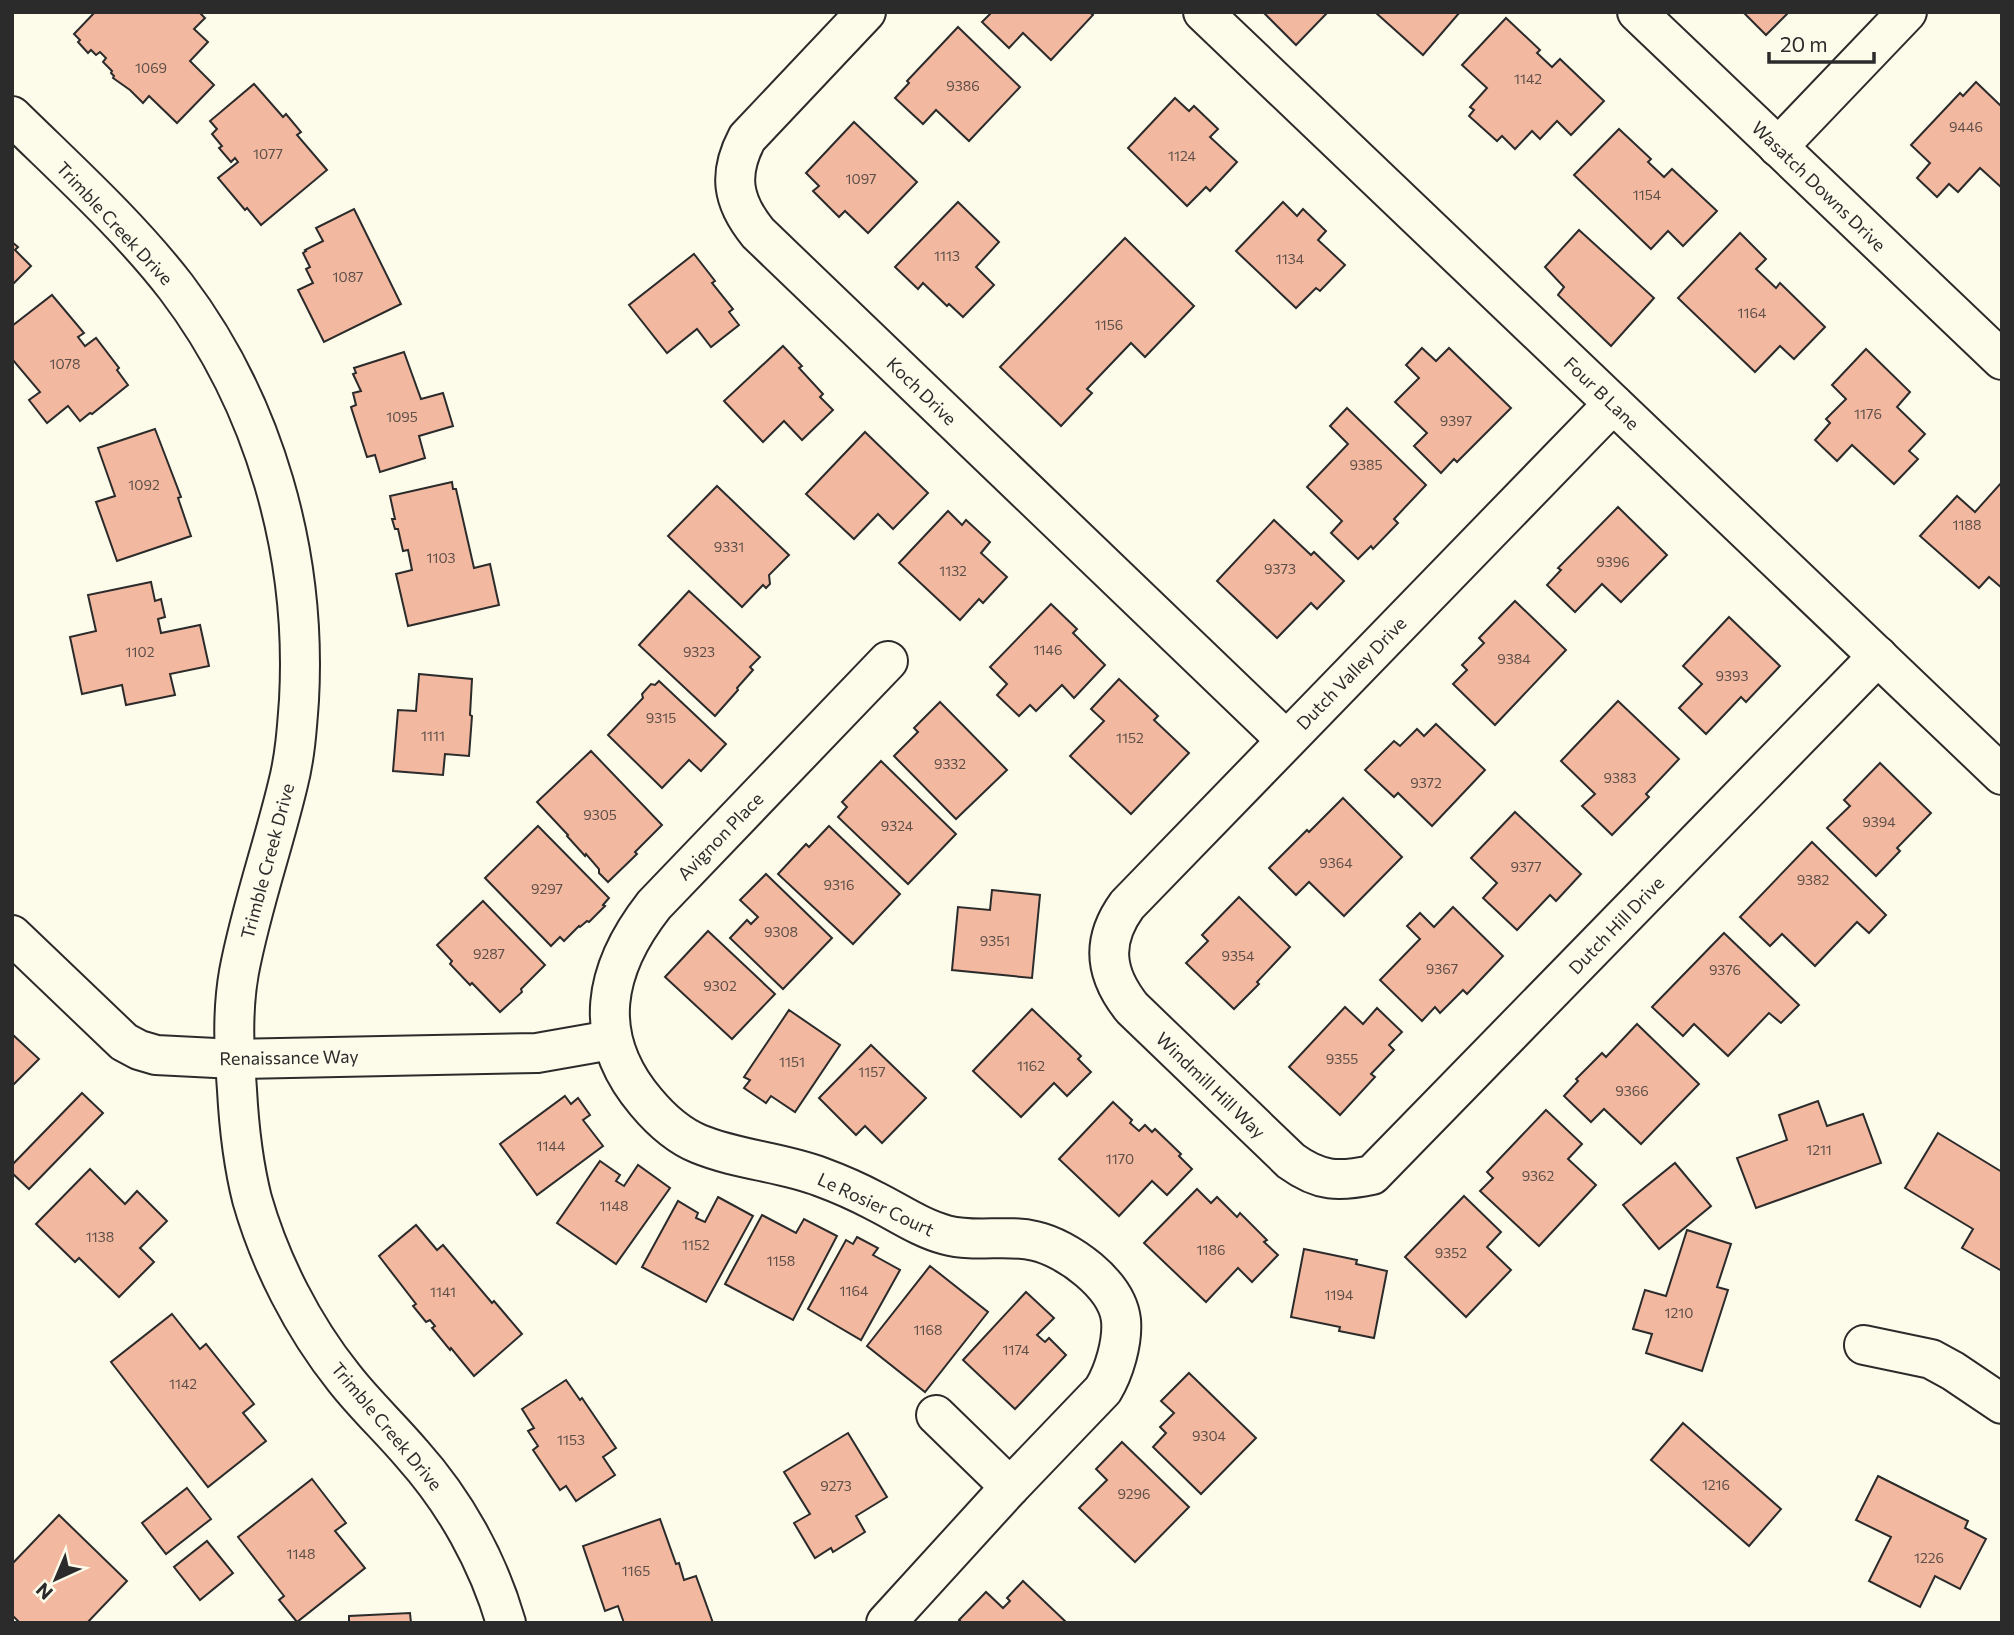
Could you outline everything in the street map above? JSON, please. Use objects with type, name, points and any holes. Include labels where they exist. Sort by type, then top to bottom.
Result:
[{"type":"street","name":"Koch Drive","points":[[866,12],[747,138],[736,164],[734,178],[736,193],[748,221],[1286,740]]},
{"type":"street","name":"Four B Lane","points":[[1203,12],[2002,775]]},
{"type":"street","name":"Wasatch Downs Drive","points":[[1637,12],[2002,360]]},
{"type":"street","points":[[1779,147],[1907,12]]},
{"type":"street","name":"Trimble Creek Drive","points":[[12,116],[145,250],[178,290],[207,333],[232,378],[271,473],[285,523],[294,574],[300,677],[298,728],[290,779],[252,917],[238,976],[235,1002],[235,1059],[242,1146],[252,1198],[265,1238],[312,1332],[344,1378],[415,1457],[458,1517],[485,1566],[506,1623]]},
{"type":"street","name":"Dutch Valley Drive","points":[[1108,954],[1113,928],[1128,905],[1614,404]]},
{"type":"street","name":"Dutch Hill Drive","points":[[1346,1180],[1372,1175],[1878,656]]},
{"type":"street","name":"Avignon Place","points":[[611,1040],[612,992],[617,969],[638,925],[654,905],[888,661]]},
{"type":"street","name":"Renaissance Way","points":[[12,935],[124,1042],[139,1050],[174,1058],[537,1053],[611,1040]]},
{"type":"street","name":"Windmill Hill Way","points":[[1108,954],[1115,983],[1132,1008],[1291,1161],[1317,1176],[1346,1180]]},
{"type":"street","name":"Le Rosier Court","points":[[611,1040],[628,1078],[639,1094],[664,1122],[686,1138],[709,1147],[793,1167],[821,1177],[876,1201],[920,1226],[949,1236],[985,1240],[1019,1238],[1048,1244],[1073,1257],[1106,1288],[1117,1308],[1121,1320],[1117,1357],[1110,1378],[1093,1401],[886,1623]]},
{"type":"street","points":[[1864,1345],[1931,1359],[2002,1404]]},
{"type":"street","points":[[936,1415],[1010,1487]]},
{"type":"building","points":[[95,12],[199,12],[205,18],[194,29],[208,42],[190,61],[214,85],[177,123],[149,96],[143,103],[113,78],[112,71],[103,62],[106,58],[100,52],[96,55],[91,50],[88,53],[78,42],[80,40],[74,34]]},
{"type":"building","points":[[992,12],[1089,12],[1093,15],[1051,60],[1023,33],[1009,48],[982,22]]},
{"type":"building","points":[[1263,12],[1328,12],[1296,45]]},
{"type":"building","points":[[1375,12],[1460,12],[1423,55]]},
{"type":"building","points":[[1743,12],[1789,12],[1766,35]]},
{"type":"building","points":[[1506,18],[1540,50],[1537,53],[1552,67],[1560,59],[1604,101],[1571,135],[1557,121],[1540,139],[1532,131],[1515,149],[1502,136],[1497,141],[1469,116],[1474,110],[1470,107],[1487,88],[1462,65]]},
{"type":"building","points":[[958,27],[1020,87],[969,141],[936,110],[923,124],[895,98],[909,83],[907,81]]},
{"type":"building","points":[[1976,82],[2002,107],[2002,188],[1980,168],[1958,192],[1949,184],[1937,197],[1917,178],[1930,163],[1911,145],[1960,93],[1963,96]]},
{"type":"building","points":[[254,84],[283,117],[286,114],[301,132],[297,135],[327,170],[261,225],[218,178],[238,162],[235,158],[231,162],[219,148],[222,146],[212,134],[217,129],[210,121]]},
{"type":"building","points":[[1175,98],[1189,111],[1194,106],[1218,129],[1210,137],[1237,162],[1210,191],[1206,187],[1187,206],[1128,148]]},
{"type":"building","points":[[854,122],[917,182],[868,233],[845,211],[839,217],[813,191],[819,186],[806,173]]},
{"type":"building","points":[[1619,129],[1651,159],[1648,162],[1664,177],[1672,169],[1717,211],[1683,246],[1668,231],[1651,249],[1574,175]]},
{"type":"building","points":[[958,202],[999,242],[976,267],[994,285],[963,317],[923,283],[918,289],[895,267]]},
{"type":"building","points":[[1283,202],[1297,216],[1303,209],[1326,231],[1318,240],[1345,265],[1320,291],[1316,288],[1296,308],[1236,251]]},
{"type":"building","points":[[354,209],[401,304],[324,342],[298,290],[313,283],[306,269],[310,267],[303,253],[323,241],[316,228]]},
{"type":"building","points":[[1579,230],[1654,298],[1611,346],[1558,295],[1564,287],[1545,267]]},
{"type":"building","points":[[1740,233],[1766,259],[1756,269],[1776,288],[1780,283],[1825,327],[1794,359],[1780,346],[1755,372],[1678,298]]},
{"type":"building","points":[[1125,238],[1194,306],[1145,357],[1131,343],[1087,389],[1092,393],[1061,426],[1000,367]]},
{"type":"building","points":[[12,242],[18,247],[15,250],[31,266],[12,285]]},
{"type":"building","points":[[694,254],[733,309],[729,312],[739,325],[711,347],[697,329],[667,353],[629,305]]},
{"type":"building","points":[[52,295],[84,333],[78,337],[85,346],[96,338],[119,368],[117,370],[128,385],[80,421],[68,406],[47,423],[29,400],[40,392],[12,359],[12,326]]},
{"type":"building","points":[[783,346],[802,366],[799,368],[823,394],[820,397],[833,410],[802,440],[784,421],[763,442],[724,401]]},
{"type":"building","points":[[1422,348],[1436,361],[1449,348],[1511,408],[1457,462],[1454,459],[1441,473],[1414,446],[1427,433],[1395,402],[1419,378],[1406,365]]},
{"type":"building","points":[[1866,349],[1910,392],[1897,407],[1925,434],[1909,451],[1918,459],[1894,484],[1852,445],[1837,461],[1815,440],[1830,423],[1826,419],[1846,399],[1832,385]]},
{"type":"building","points":[[404,352],[421,399],[443,393],[453,426],[419,436],[425,458],[380,472],[375,455],[367,457],[351,407],[356,405],[353,393],[361,391],[353,374],[356,373],[354,368]]},
{"type":"building","points":[[1347,408],[1426,485],[1394,519],[1398,523],[1373,549],[1371,546],[1358,559],[1331,533],[1342,521],[1307,487],[1348,444],[1330,426]]},
{"type":"building","points":[[155,429],[181,497],[178,498],[191,536],[117,561],[96,502],[115,496],[98,448]]},
{"type":"building","points":[[865,432],[928,493],[893,529],[878,514],[854,539],[806,494]]},
{"type":"building","points":[[452,482],[453,489],[456,489],[474,568],[490,564],[499,605],[408,626],[396,574],[412,570],[408,550],[403,551],[398,529],[395,529],[392,519],[395,519],[390,496]]},
{"type":"building","points":[[2001,483],[2002,588],[1989,577],[1979,588],[1920,536],[1957,496],[1975,512]]},
{"type":"building","points":[[717,486],[789,555],[769,575],[770,584],[766,588],[763,585],[742,607],[668,536]]},
{"type":"building","points":[[1618,507],[1667,555],[1621,602],[1602,584],[1575,612],[1547,585],[1561,570],[1558,568]]},
{"type":"building","points":[[948,511],[962,525],[966,520],[990,542],[981,553],[1007,577],[983,603],[979,599],[960,620],[899,563]]},
{"type":"building","points":[[1274,520],[1311,555],[1314,552],[1344,581],[1317,609],[1311,603],[1277,638],[1217,581]]},
{"type":"building","points":[[151,582],[155,601],[161,599],[165,617],[158,619],[161,633],[200,625],[209,666],[170,674],[175,695],[126,705],[122,685],[82,694],[70,637],[96,631],[88,595]]},
{"type":"building","points":[[689,591],[760,657],[750,667],[753,670],[738,690],[715,716],[639,645]]},
{"type":"building","points":[[1515,601],[1566,650],[1495,725],[1453,684],[1467,670],[1462,665],[1484,643],[1479,638]]},
{"type":"building","points":[[1051,604],[1077,629],[1073,633],[1105,665],[1074,698],[1062,685],[1036,711],[1030,705],[1019,716],[997,695],[1007,684],[990,667]]},
{"type":"building","points":[[1729,617],[1780,666],[1746,702],[1741,697],[1706,734],[1679,708],[1702,684],[1683,666]]},
{"type":"building","points":[[419,674],[472,679],[469,756],[445,754],[443,775],[393,771],[398,710],[416,711]]},
{"type":"building","points":[[1119,679],[1158,716],[1154,720],[1189,753],[1131,814],[1070,756],[1104,721],[1091,709]]},
{"type":"building","points":[[659,681],[726,744],[701,771],[689,760],[662,788],[608,735],[643,698],[642,694],[651,684],[655,685]]},
{"type":"building","points":[[1618,701],[1679,759],[1646,794],[1649,797],[1612,835],[1582,806],[1595,794],[1561,761]]},
{"type":"building","points":[[940,702],[1007,770],[956,819],[894,756],[918,732],[914,728]]},
{"type":"building","points":[[1436,724],[1485,770],[1432,826],[1398,793],[1394,797],[1365,770],[1394,741],[1400,746],[1417,729],[1424,736]]},
{"type":"building","points":[[591,751],[662,825],[608,882],[586,854],[585,856],[537,802]]},
{"type":"building","points":[[881,761],[956,834],[908,884],[838,817],[847,807],[842,802]]},
{"type":"building","points":[[1880,763],[1931,813],[1897,848],[1900,851],[1876,876],[1827,828],[1850,806],[1844,800]]},
{"type":"building","points":[[1343,798],[1402,857],[1344,916],[1309,882],[1296,895],[1269,868]]},
{"type":"building","points":[[1515,812],[1581,874],[1556,901],[1550,895],[1517,930],[1483,898],[1497,883],[1471,858]]},
{"type":"building","points":[[538,826],[609,898],[589,922],[579,926],[564,941],[560,937],[551,946],[485,878]]},
{"type":"building","points":[[829,826],[900,894],[853,944],[778,874],[806,844],[809,847]]},
{"type":"building","points":[[1812,842],[1886,915],[1869,933],[1857,922],[1815,966],[1782,934],[1770,946],[1740,917]]},
{"type":"building","points":[[766,874],[832,938],[783,989],[730,938],[747,920],[751,924],[758,917],[740,900]]},
{"type":"building","points":[[992,890],[1040,895],[1032,978],[952,970],[958,907],[990,910]]},
{"type":"building","points":[[1239,897],[1290,947],[1234,1009],[1186,963],[1208,941],[1202,935]]},
{"type":"building","points":[[483,901],[545,965],[500,1012],[450,964],[452,961],[437,945]]},
{"type":"building","points":[[1453,907],[1503,956],[1467,994],[1463,990],[1440,1013],[1435,1007],[1422,1021],[1380,980],[1420,939],[1407,926],[1420,913],[1434,927]]},
{"type":"building","points":[[708,931],[775,994],[732,1039],[665,977]]},
{"type":"building","points":[[1724,933],[1799,1005],[1781,1023],[1769,1013],[1728,1056],[1694,1024],[1683,1036],[1652,1007]]},
{"type":"building","points":[[1345,1007],[1363,1024],[1377,1008],[1402,1032],[1389,1045],[1394,1050],[1371,1074],[1375,1077],[1340,1115],[1289,1067]]},
{"type":"building","points":[[1032,1009],[1081,1056],[1078,1059],[1091,1072],[1067,1096],[1054,1083],[1021,1117],[973,1071]]},
{"type":"building","points":[[789,1010],[840,1045],[795,1112],[771,1096],[766,1103],[744,1088],[750,1080],[744,1077]]},
{"type":"building","points":[[1637,1024],[1699,1084],[1641,1144],[1604,1109],[1591,1122],[1564,1096],[1578,1081],[1576,1079],[1602,1053],[1606,1057]]},
{"type":"building","points":[[12,1034],[39,1059],[12,1086]]},
{"type":"building","points":[[871,1045],[926,1098],[882,1143],[865,1126],[856,1135],[819,1098]]},
{"type":"building","points":[[82,1093],[103,1113],[29,1189],[12,1173],[12,1165]]},
{"type":"building","points":[[565,1096],[571,1104],[578,1098],[590,1115],[583,1120],[603,1146],[537,1195],[500,1144]]},
{"type":"building","points":[[1818,1101],[1827,1126],[1863,1114],[1881,1163],[1756,1208],[1737,1158],[1787,1140],[1779,1115]]},
{"type":"building","points":[[1113,1102],[1132,1120],[1130,1123],[1139,1131],[1145,1125],[1152,1132],[1155,1129],[1181,1154],[1179,1156],[1192,1169],[1167,1195],[1152,1181],[1119,1216],[1059,1159]]},
{"type":"building","points":[[1546,1110],[1582,1144],[1568,1159],[1596,1185],[1539,1246],[1480,1191],[1493,1178],[1487,1172]]},
{"type":"building","points":[[1938,1133],[2002,1172],[2002,1271],[1962,1248],[1973,1229],[1905,1188]]},
{"type":"building","points":[[600,1161],[620,1175],[616,1181],[624,1186],[638,1165],[670,1188],[616,1264],[557,1223]]},
{"type":"building","points":[[1675,1163],[1711,1206],[1659,1249],[1623,1205]]},
{"type":"building","points":[[90,1169],[125,1204],[137,1191],[167,1221],[140,1248],[154,1262],[119,1297],[79,1258],[75,1262],[36,1224]]},
{"type":"building","points":[[1197,1189],[1211,1203],[1217,1197],[1237,1217],[1240,1213],[1278,1255],[1252,1282],[1238,1268],[1206,1302],[1144,1243]]},
{"type":"building","points":[[1464,1196],[1501,1232],[1487,1247],[1511,1270],[1466,1317],[1405,1257]]},
{"type":"building","points":[[718,1197],[753,1216],[706,1302],[642,1267],[678,1201],[698,1213],[696,1218],[705,1222]]},
{"type":"building","points":[[762,1215],[796,1233],[804,1219],[837,1236],[793,1320],[725,1284]]},
{"type":"building","points":[[416,1225],[437,1250],[443,1245],[522,1334],[474,1376],[432,1328],[435,1326],[430,1320],[426,1322],[413,1306],[416,1304],[379,1256]]},
{"type":"building","points":[[1687,1230],[1731,1244],[1717,1287],[1728,1290],[1702,1371],[1646,1353],[1652,1334],[1633,1329],[1645,1290],[1666,1296]]},
{"type":"building","points":[[857,1237],[878,1248],[873,1255],[900,1270],[861,1340],[808,1309],[846,1240],[853,1244]]},
{"type":"building","points":[[1304,1249],[1357,1260],[1356,1264],[1387,1271],[1374,1338],[1339,1331],[1340,1327],[1291,1317]]},
{"type":"building","points":[[930,1266],[988,1312],[925,1392],[867,1346]]},
{"type":"building","points":[[1026,1292],[1054,1318],[1037,1335],[1045,1342],[1049,1338],[1066,1355],[1015,1409],[963,1360]]},
{"type":"building","points":[[172,1314],[200,1349],[206,1344],[254,1404],[243,1413],[266,1441],[208,1487],[111,1362]]},
{"type":"building","points":[[1189,1373],[1256,1438],[1201,1494],[1153,1447],[1166,1433],[1160,1427],[1174,1413],[1161,1401]]},
{"type":"building","points":[[566,1380],[580,1400],[582,1398],[616,1448],[603,1457],[615,1475],[576,1501],[566,1486],[560,1490],[533,1450],[538,1446],[528,1431],[534,1428],[522,1409]]},
{"type":"building","points":[[1683,1423],[1781,1509],[1749,1546],[1651,1460]]},
{"type":"building","points":[[848,1433],[887,1497],[856,1516],[865,1532],[833,1552],[831,1548],[815,1558],[794,1523],[810,1514],[784,1472]]},
{"type":"building","points":[[1122,1442],[1189,1507],[1135,1562],[1079,1508],[1107,1480],[1096,1469]]},
{"type":"building","points":[[1878,1476],[1968,1521],[1965,1528],[1986,1539],[1960,1589],[1935,1576],[1920,1607],[1869,1581],[1891,1537],[1856,1520]]},
{"type":"building","points":[[312,1479],[346,1523],[335,1531],[365,1568],[297,1622],[279,1600],[284,1596],[238,1537]]},
{"type":"building","points":[[187,1488],[211,1519],[166,1554],[142,1523]]},
{"type":"building","points":[[59,1515],[127,1581],[87,1623],[20,1623],[12,1615],[12,1564]]},
{"type":"building","points":[[660,1519],[684,1580],[696,1576],[713,1623],[624,1623],[618,1606],[605,1611],[583,1546]]},
{"type":"building","points":[[207,1541],[233,1573],[200,1600],[174,1567]]},
{"type":"building","points":[[1023,1581],[1067,1623],[962,1623],[959,1620],[986,1592],[1003,1608],[1010,1601],[1007,1598]]},
{"type":"building","points":[[410,1613],[411,1623],[349,1623],[349,1616]]}]
